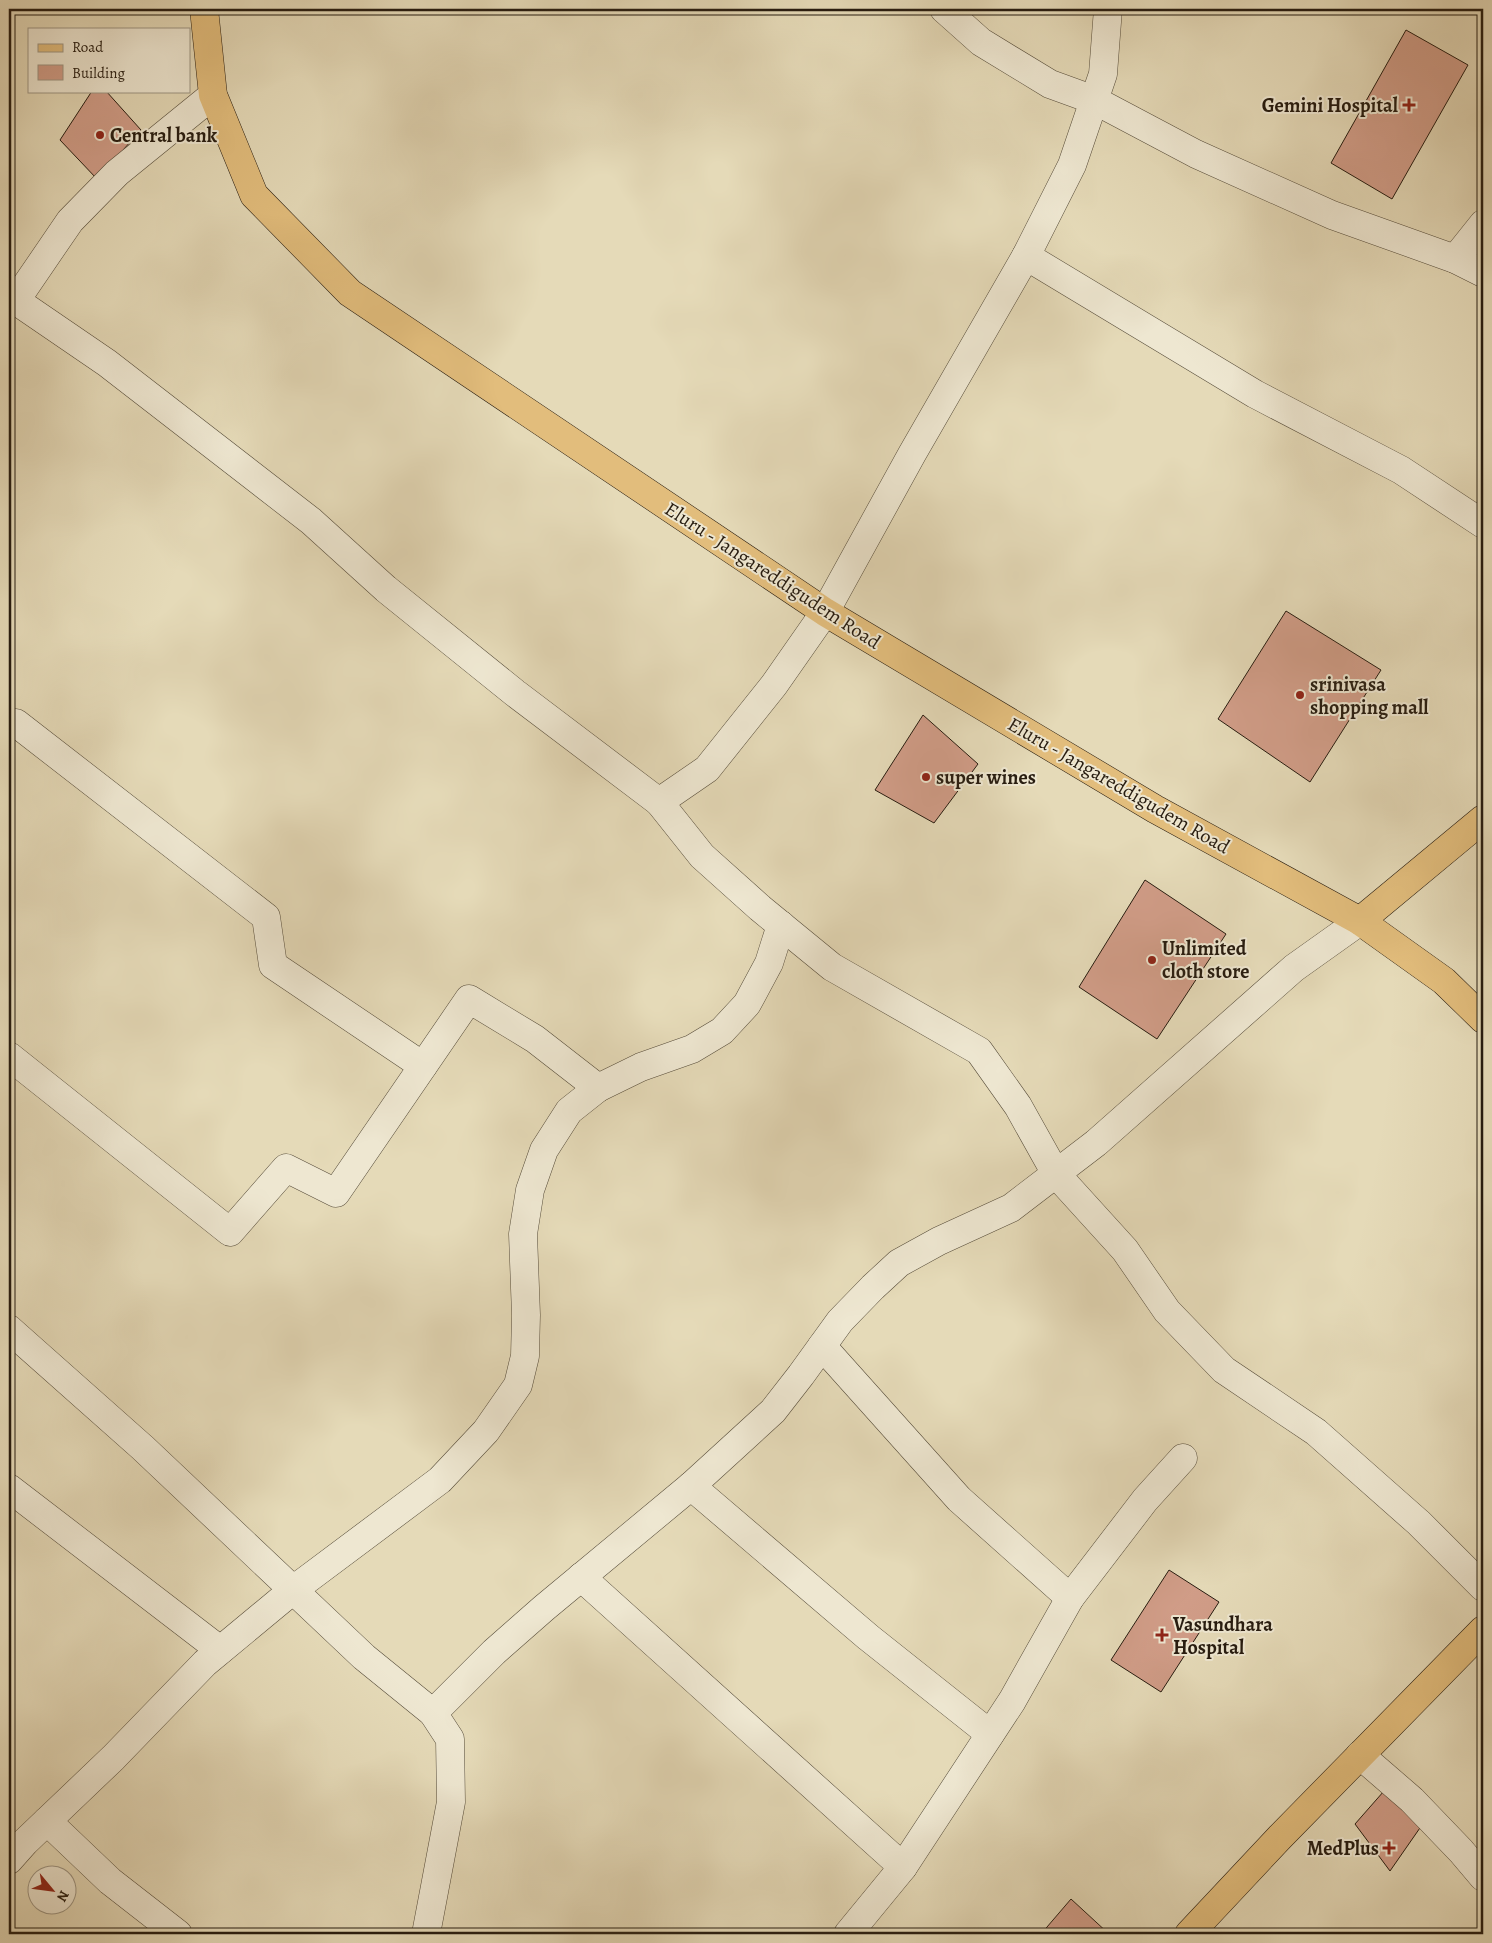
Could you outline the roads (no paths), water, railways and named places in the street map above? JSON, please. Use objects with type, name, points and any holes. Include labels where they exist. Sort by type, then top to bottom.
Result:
[{"type":"main road","name":"Eluru - Jangareddigudem Road","points":[[204,9],[213,95],[254,195],[350,293],[825,612],[1155,809],[1360,921],[1444,981],[1483,1019]]},
{"type":"main road","points":[[1360,921],[1483,819]]},
{"type":"main road","points":[[1189,1934],[1280,1837],[1483,1630]]},
{"type":"street","points":[[944,9],[981,42],[1050,84],[1094,100],[1196,154],[1332,215],[1455,259],[1483,273]]},
{"type":"street","points":[[659,802],[707,769],[774,685],[825,612],[912,454],[1026,256],[1072,165],[1103,74],[1108,9]]},
{"type":"street","points":[[213,95],[117,173],[70,221],[12,298],[107,363],[311,521],[386,589],[515,693],[659,802],[702,856],[832,968],[979,1051],[1018,1106],[1056,1174],[1125,1250],[1167,1311],[1224,1370],[1316,1432],[1420,1523],[1483,1587]]},
{"type":"street","points":[[1455,259],[1483,224]]},
{"type":"street","points":[[1026,256],[1255,394],[1401,470],[1483,524]]},
{"type":"street","points":[[16,723],[266,917],[273,965],[422,1066]]},
{"type":"street","points":[[433,1714],[494,1652],[691,1486],[773,1411],[846,1314],[898,1263],[939,1241],[1011,1208],[1096,1143],[1294,968],[1360,921]]},
{"type":"street","points":[[11,1853],[112,1758],[205,1663],[293,1590],[440,1480],[486,1431],[518,1385],[525,1356],[524,1234],[530,1190],[544,1150],[569,1112],[598,1088],[641,1067],[692,1049],[722,1032],[747,1004],[769,964],[781,925]]},
{"type":"street","points":[[9,1056],[230,1232],[286,1168],[336,1193],[469,999],[534,1039],[598,1088]]},
{"type":"street","points":[[9,1328],[143,1448],[364,1657],[433,1714],[450,1738],[451,1802],[426,1934]]},
{"type":"street","points":[[822,1346],[959,1499],[1070,1598]]},
{"type":"street","points":[[848,1934],[903,1867],[1012,1701],[1070,1598],[1145,1500],[1183,1458]]},
{"type":"street","points":[[691,1486],[868,1637],[990,1734]]},
{"type":"street","points":[[9,1488],[220,1650]]},
{"type":"street","points":[[581,1577],[903,1867]]},
{"type":"street","points":[[1360,1755],[1412,1800],[1483,1877]]},
{"type":"street","points":[[47,1821],[110,1881],[178,1934]]},
{"type":"place","name":"Gemini Hospital","points":[[1409,105]]},
{"type":"place","name":"Central bank","points":[[100,135]]},
{"type":"place","name":"srinivasa shopping mall","points":[[1300,695]]},
{"type":"place","name":"super wines","points":[[926,777]]},
{"type":"place","name":"Unlimited cloth store","points":[[1152,960]]},
{"type":"place","name":"Vasundhara Hospital","points":[[1162,1635]]},
{"type":"place","name":"MedPlus","points":[[1389,1848]]}]
